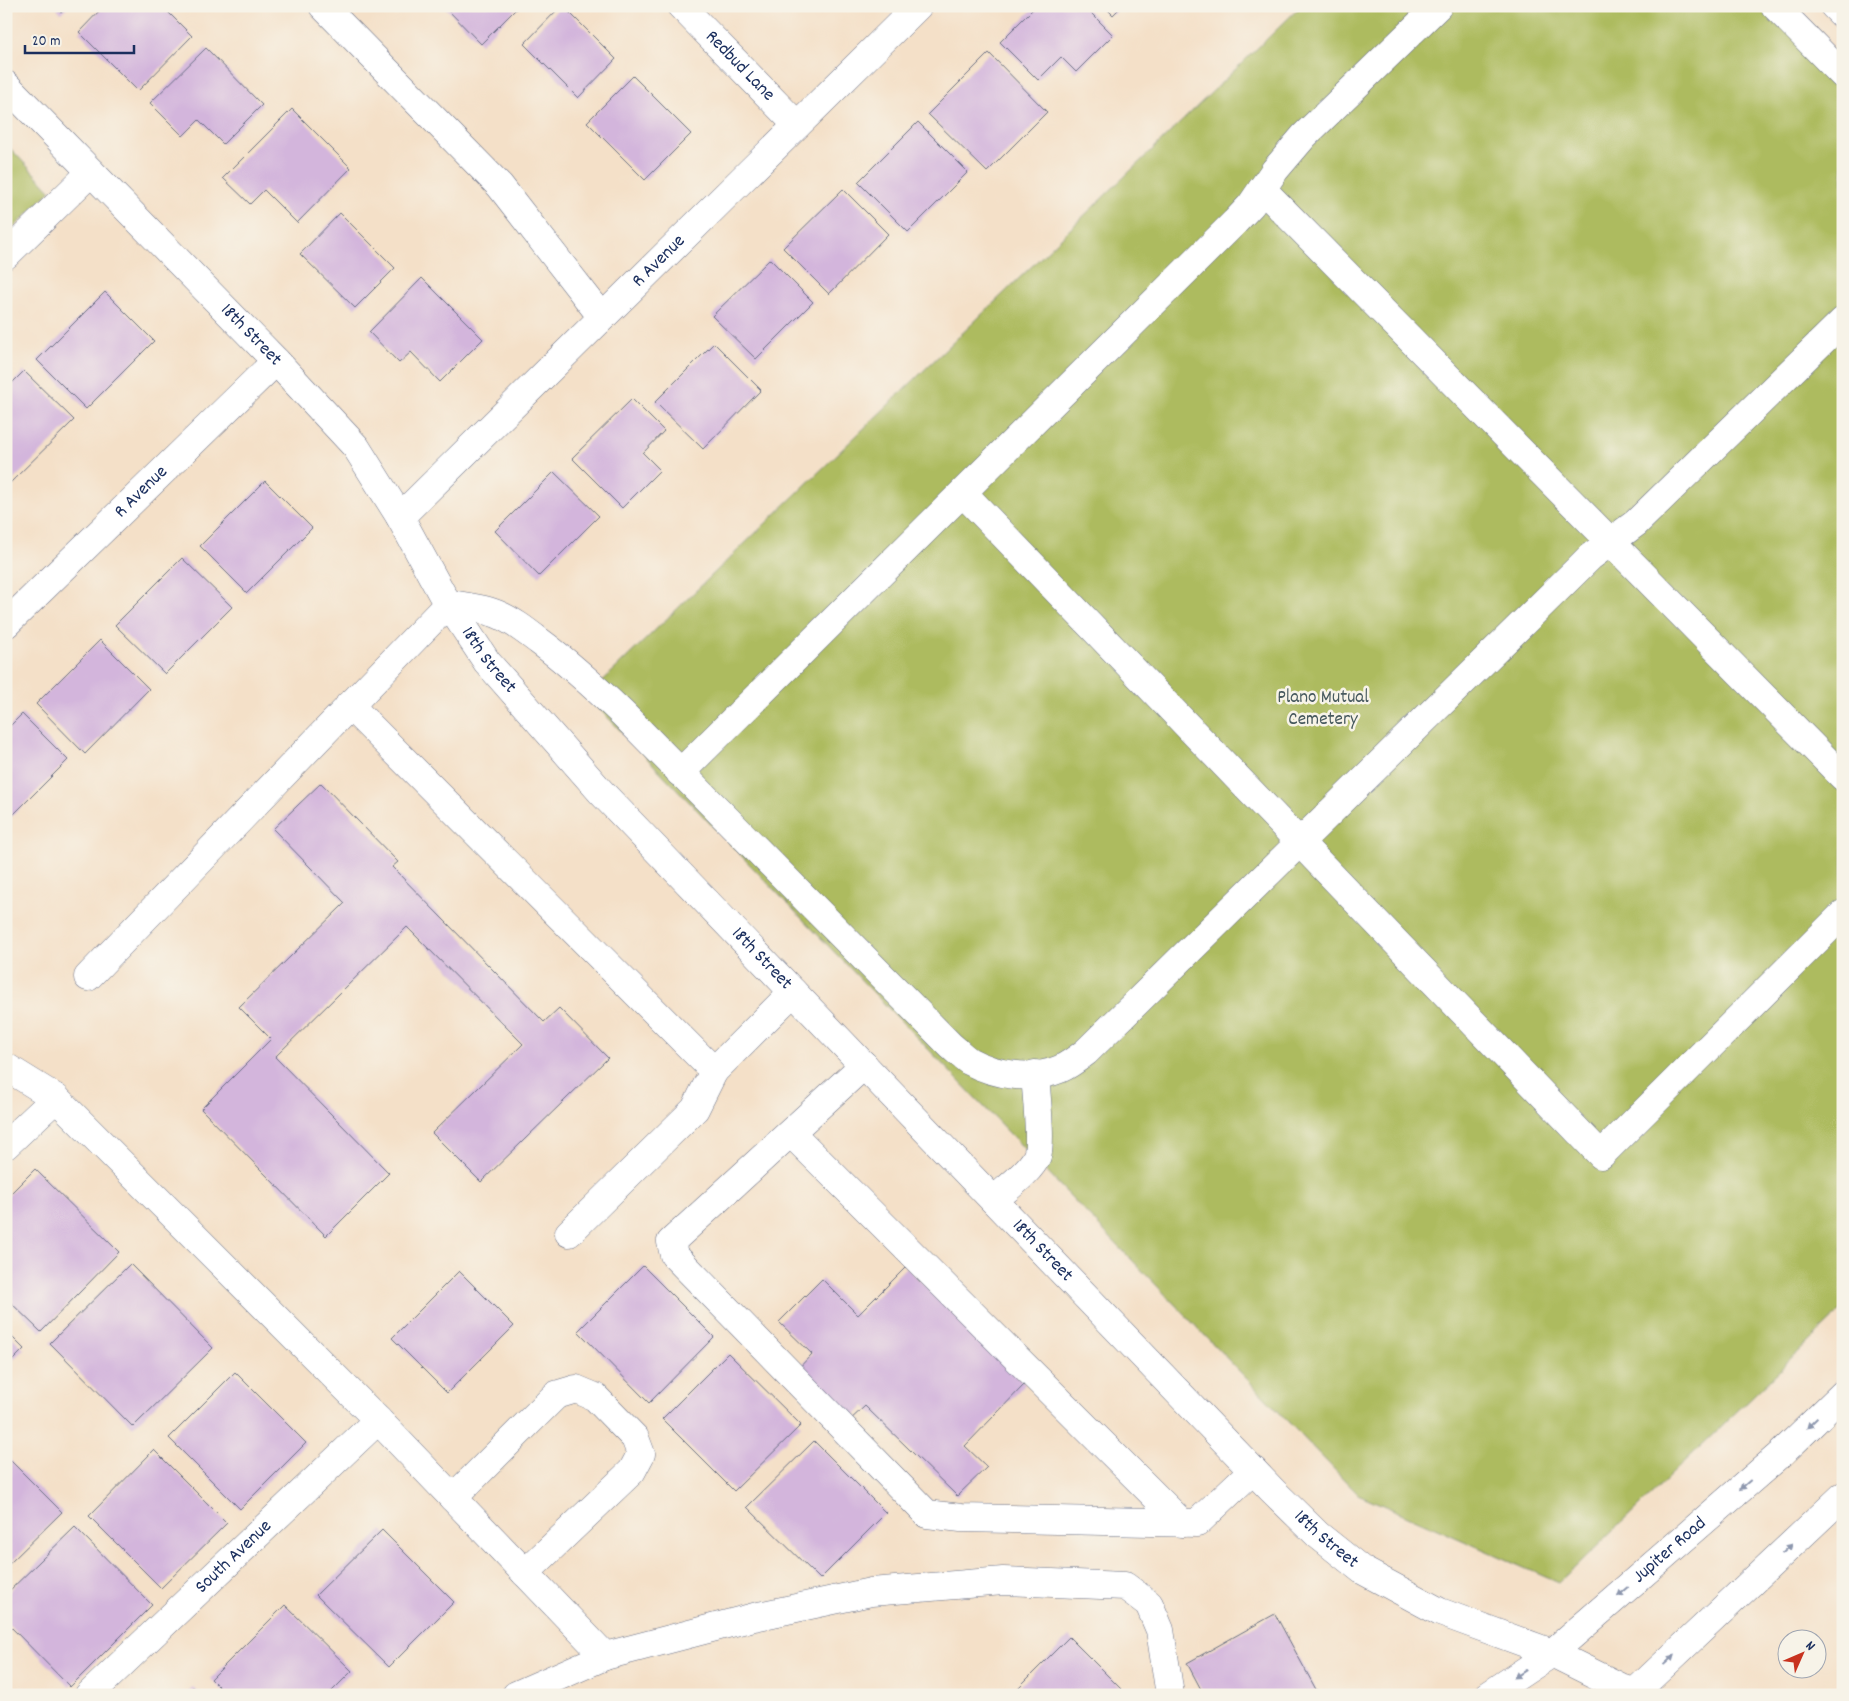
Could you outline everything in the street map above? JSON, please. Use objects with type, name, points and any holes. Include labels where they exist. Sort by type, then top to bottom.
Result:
[{"type":"street","points":[[323,6],[500,186],[602,317]]},
{"type":"street","name":"Redbud Lane","points":[[681,6],[797,125]]},
{"type":"street","name":"R Avenue","points":[[400,517],[918,6]]},
{"type":"street","points":[[680,773],[1235,222],[1251,205],[1275,170],[1304,136],[1438,6]]},
{"type":"street","points":[[1775,6],[1843,75]]},
{"type":"street","points":[[1834,6],[1843,15]]},
{"type":"street","name":"18th Street","points":[[6,85],[276,361],[356,446],[400,517],[448,604],[487,662],[601,792],[1318,1535],[1362,1570],[1440,1612],[1552,1653],[1634,1694]]},
{"type":"street","points":[[6,255],[91,172]]},
{"type":"street","points":[[1262,189],[1843,777]]},
{"type":"street","points":[[88,976],[448,604],[479,608],[499,615],[520,626],[588,681],[968,1060],[1004,1074],[1035,1074],[1059,1070],[1086,1052],[1590,557],[1636,523],[1843,321]]},
{"type":"street","name":"R Avenue","points":[[6,624],[276,361]]},
{"type":"street","points":[[963,493],[1601,1155],[1843,914]]},
{"type":"street","points":[[349,705],[714,1070]]},
{"type":"street","points":[[569,1233],[694,1109],[714,1070],[793,992]]},
{"type":"street","points":[[864,1066],[671,1242],[674,1255],[927,1514],[961,1518],[1197,1524],[1254,1470]]},
{"type":"street","points":[[6,1067],[56,1098],[378,1420],[605,1656]]},
{"type":"street","points":[[994,1200],[1025,1171],[1037,1156],[1039,1150],[1035,1074]]},
{"type":"street","points":[[6,1145],[56,1098]]},
{"type":"street","points":[[791,1133],[1182,1523]]},
{"type":"street","points":[[453,1498],[556,1395],[576,1389],[595,1397],[635,1438],[641,1454],[632,1471],[525,1573]]},
{"type":"street","name":"Jupiter Road","points":[[1489,1695],[1552,1653],[1782,1453],[1843,1394]]},
{"type":"street","name":"South Avenue","points":[[89,1695],[378,1420]]},
{"type":"street","points":[[1634,1694],[1843,1496]]},
{"type":"street","points":[[516,1695],[605,1656],[754,1617],[871,1592],[1002,1581],[1125,1586],[1149,1604],[1160,1630],[1170,1695]]},
{"type":"green space","name":"Plano Mutual Cemetery","points":[[1301,6],[1789,6],[1843,61],[1843,1309],[1559,1583],[1358,1494],[587,696]]},
{"type":"green space","points":[[6,144],[51,191],[6,235]]},
{"type":"building","points":[[55,6],[68,6],[61,13]]},
{"type":"building","points":[[104,6],[162,6],[192,36],[138,91],[79,32]]},
{"type":"building","points":[[444,6],[519,6],[481,44]]},
{"type":"building","points":[[561,6],[616,59],[578,98],[524,44]]},
{"type":"building","points":[[1036,6],[1084,6],[1113,35],[1076,72],[1061,57],[1038,80],[1000,42]]},
{"type":"building","points":[[1104,6],[1122,6],[1113,15]]},
{"type":"building","points":[[206,48],[262,105],[223,144],[199,120],[183,136],[150,103]]},
{"type":"building","points":[[989,53],[1047,112],[987,172],[928,114]]},
{"type":"building","points":[[633,76],[691,134],[645,180],[587,122]]},
{"type":"building","points":[[292,109],[351,168],[297,223],[264,190],[250,204],[223,178]]},
{"type":"building","points":[[918,122],[968,172],[908,232],[858,182]]},
{"type":"building","points":[[843,189],[888,234],[829,294],[783,248]]},
{"type":"building","points":[[340,213],[395,268],[355,308],[300,254]]},
{"type":"building","points":[[770,259],[813,302],[756,359],[712,316]]},
{"type":"building","points":[[422,278],[483,339],[440,382],[411,352],[399,363],[369,332]]},
{"type":"building","points":[[105,292],[154,341],[86,409],[37,360]]},
{"type":"building","points":[[714,343],[761,390],[703,449],[655,402]]},
{"type":"building","points":[[24,371],[74,420],[8,485],[6,483],[6,389]]},
{"type":"building","points":[[632,399],[664,431],[643,453],[660,470],[622,508],[572,458]]},
{"type":"building","points":[[554,472],[599,516],[539,576],[495,531]]},
{"type":"building","points":[[265,481],[312,528],[247,593],[200,546]]},
{"type":"building","points":[[182,558],[232,607],[165,674],[115,625]]},
{"type":"building","points":[[100,640],[149,689],[85,754],[36,704]]},
{"type":"building","points":[[22,714],[68,760],[6,822],[6,730]]},
{"type":"building","points":[[321,783],[398,862],[392,867],[544,1022],[559,1008],[608,1058],[481,1182],[432,1133],[523,1044],[407,927],[275,1057],[389,1173],[326,1236],[201,1109],[271,1039],[239,1007],[345,903],[273,829]]},
{"type":"building","points":[[35,1169],[119,1252],[41,1332],[6,1298],[6,1198]]},
{"type":"building","points":[[130,1264],[213,1348],[133,1427],[50,1343]]},
{"type":"building","points":[[643,1266],[714,1337],[649,1403],[578,1331]]},
{"type":"building","points":[[906,1267],[1025,1384],[965,1446],[987,1467],[957,1496],[865,1406],[847,1423],[795,1372],[812,1354],[779,1322],[822,1279],[858,1315]]},
{"type":"building","points":[[459,1271],[514,1326],[447,1393],[392,1338]]},
{"type":"building","points":[[6,1331],[24,1349],[6,1367]]},
{"type":"building","points":[[728,1353],[801,1425],[734,1491],[662,1419]]},
{"type":"building","points":[[235,1372],[306,1443],[240,1509],[169,1438]]},
{"type":"building","points":[[814,1441],[886,1513],[820,1579],[747,1507]]},
{"type":"building","points":[[154,1450],[227,1523],[161,1588],[89,1516]]},
{"type":"building","points":[[6,1456],[62,1512],[6,1567]]},
{"type":"building","points":[[75,1527],[152,1605],[70,1687],[6,1622],[6,1594]]},
{"type":"building","points":[[382,1530],[454,1602],[389,1667],[316,1595]]},
{"type":"building","points":[[285,1605],[352,1671],[328,1695],[227,1695],[211,1679]]},
{"type":"building","points":[[1275,1614],[1319,1695],[1204,1695],[1187,1663]]},
{"type":"building","points":[[1069,1637],[1127,1695],[1011,1695]]},
{"type":"building","points":[[193,1687],[201,1695],[186,1695]]}]
